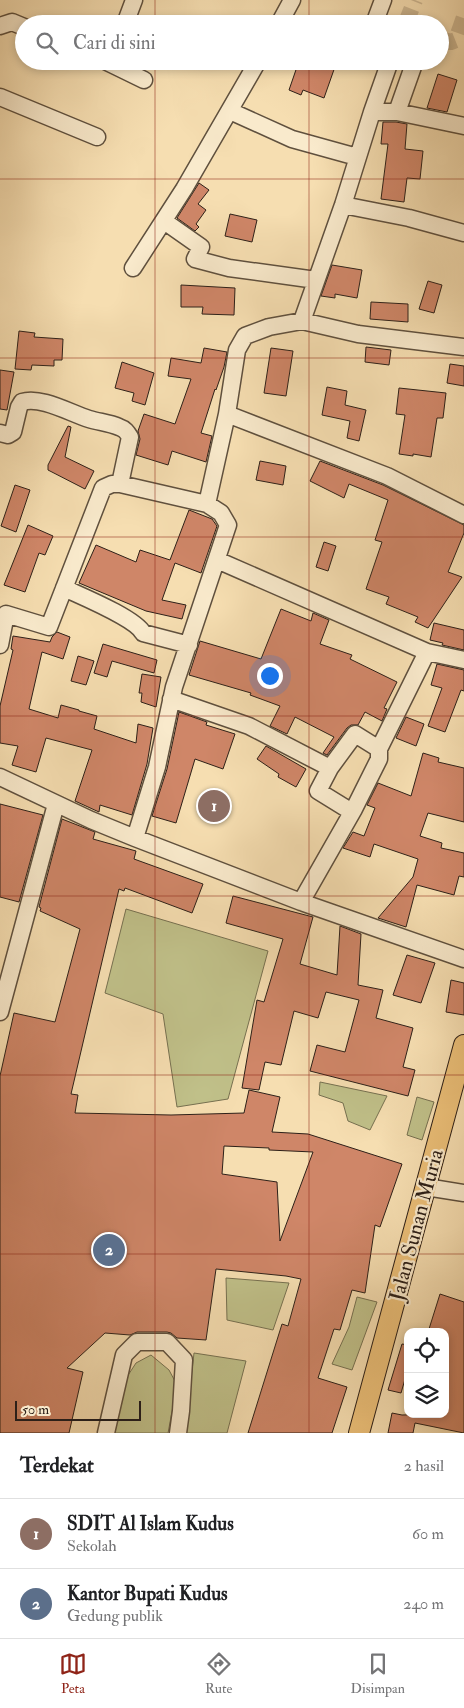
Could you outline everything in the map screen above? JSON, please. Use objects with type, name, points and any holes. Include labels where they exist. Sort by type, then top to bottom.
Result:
[{"type":"main road","name":"Jalan Sunan Muria","points":[[359,1433],[464,1045]]},
{"type":"street","points":[[128,15],[134,0]]},
{"type":"street","points":[[284,15],[292,0]]},
{"type":"street","points":[[377,15],[383,0]]},
{"type":"street","points":[[0,26],[12,22],[15,23]]},
{"type":"street","points":[[124,70],[144,80]]},
{"type":"street","points":[[133,268],[164,221],[253,70]]},
{"type":"street","points":[[302,321],[343,205],[357,157],[387,70]]},
{"type":"street","points":[[397,112],[412,70]]},
{"type":"street","points":[[0,97],[97,138]]},
{"type":"street","points":[[230,111],[292,139],[357,157]]},
{"type":"street","points":[[372,112],[397,112],[464,126]]},
{"type":"street","points":[[343,205],[409,218],[464,233]]},
{"type":"street","points":[[164,221],[202,247],[195,259],[229,268],[316,280]]},
{"type":"street","points":[[207,504],[227,414],[237,350],[245,336],[269,328],[302,321],[358,334],[464,347]]},
{"type":"street","points":[[0,433],[8,435],[13,432],[19,407],[22,402],[28,400],[44,403],[83,417],[118,426],[127,431],[130,437],[120,484]]},
{"type":"street","points":[[227,414],[387,476],[464,515]]},
{"type":"street","points":[[0,645],[6,614],[49,627],[103,488],[112,484],[120,484],[207,504],[221,513],[228,525],[171,699],[157,767],[135,838]]},
{"type":"street","points":[[217,560],[427,652],[464,660]]},
{"type":"street","points":[[64,588],[140,627],[143,633],[189,645]]},
{"type":"street","points":[[301,902],[352,812],[379,759],[379,749],[427,652]]},
{"type":"street","points":[[171,699],[249,726],[330,768]]},
{"type":"street","points":[[352,812],[318,791],[330,768],[355,734],[379,749]]},
{"type":"street","points":[[0,777],[56,804],[135,838],[301,902],[464,959]]},
{"type":"street","points":[[0,1012],[56,804]]},
{"type":"street","points":[[426,1188],[464,1193]]},
{"type":"street","points":[[106,1433],[124,1355],[137,1342],[168,1342],[184,1360],[178,1433]]},
{"type":"green space","points":[[126,909],[268,951],[228,1099],[177,1107],[163,1014],[105,993]]},
{"type":"green space","points":[[320,1082],[387,1096],[370,1130],[348,1121],[343,1103],[319,1095]]},
{"type":"green space","points":[[417,1097],[434,1102],[422,1140],[407,1135]]},
{"type":"green space","points":[[226,1278],[289,1283],[273,1330],[227,1320]]},
{"type":"green space","points":[[357,1297],[377,1302],[352,1370],[332,1364],[349,1327]]},
{"type":"green space","points":[[194,1353],[246,1361],[227,1433],[185,1433]]},
{"type":"green space","points":[[151,1355],[169,1370],[177,1385],[168,1433],[113,1433],[123,1383],[136,1363]]},
{"type":"building","points":[[296,70],[334,70],[324,98],[303,90],[301,95],[289,90]]},
{"type":"building","points":[[438,74],[457,80],[447,112],[427,108]]},
{"type":"building","points":[[383,122],[407,124],[405,149],[423,151],[420,179],[407,178],[404,202],[381,199],[388,144],[381,144]]},
{"type":"building","points":[[199,183],[209,190],[198,204],[206,210],[196,224],[199,227],[195,231],[177,218]]},
{"type":"building","points":[[230,214],[257,220],[252,242],[225,236]]},
{"type":"building","points":[[332,265],[362,270],[357,298],[335,294],[335,298],[321,296]]},
{"type":"building","points":[[428,281],[442,285],[434,313],[419,309]]},
{"type":"building","points":[[181,285],[235,288],[234,315],[202,314],[203,307],[181,307]]},
{"type":"building","points":[[371,302],[408,304],[408,322],[370,319]]},
{"type":"building","points":[[19,331],[35,333],[34,337],[63,339],[62,360],[54,360],[54,366],[32,365],[31,370],[15,369]]},
{"type":"building","points":[[366,347],[391,350],[389,365],[365,362]]},
{"type":"building","points":[[204,348],[227,352],[224,367],[201,433],[212,436],[206,462],[172,451],[168,465],[136,455],[140,439],[138,431],[144,414],[175,424],[191,379],[168,376],[171,358],[201,363]]},
{"type":"building","points":[[271,348],[293,351],[286,396],[264,393]]},
{"type":"building","points":[[122,362],[154,373],[145,405],[132,401],[134,393],[115,388]]},
{"type":"building","points":[[450,364],[464,366],[464,386],[447,383]]},
{"type":"building","points":[[0,370],[14,372],[7,410],[0,409]]},
{"type":"building","points":[[327,387],[347,391],[345,405],[366,410],[359,441],[347,438],[350,421],[322,415]]},
{"type":"building","points":[[399,388],[446,393],[443,418],[437,418],[431,457],[399,454],[405,415],[396,414]]},
{"type":"building","points":[[68,426],[71,427],[65,457],[94,471],[85,489],[48,470],[48,465]]},
{"type":"building","points":[[260,461],[286,466],[283,485],[256,480]]},
{"type":"building","points":[[320,461],[383,485],[464,525],[464,533],[448,572],[462,577],[428,628],[415,622],[418,617],[386,604],[389,597],[366,589],[382,542],[375,540],[388,500],[349,484],[344,498],[310,481]]},
{"type":"building","points":[[15,485],[30,490],[16,532],[1,526]]},
{"type":"building","points":[[189,510],[212,519],[217,526],[201,573],[175,563],[162,600],[186,605],[182,619],[146,611],[79,583],[96,545],[136,562],[140,550],[170,560]]},
{"type":"building","points":[[28,525],[53,536],[45,555],[39,553],[25,592],[4,585]]},
{"type":"building","points":[[324,542],[336,546],[328,571],[316,567]]},
{"type":"building","points":[[281,609],[311,621],[313,613],[329,620],[320,644],[352,655],[350,659],[397,682],[384,708],[387,709],[382,721],[365,712],[358,725],[351,725],[347,728],[327,755],[323,753],[334,737],[295,717],[287,734],[270,726],[280,706],[250,695],[251,693],[189,675],[200,641],[261,659]]},
{"type":"building","points":[[434,623],[464,630],[464,650],[430,640]]},
{"type":"building","points":[[57,632],[70,637],[63,659],[42,652],[29,709],[58,718],[61,705],[79,710],[97,716],[94,729],[136,743],[138,724],[153,728],[147,764],[132,815],[100,805],[99,812],[75,801],[92,750],[46,738],[36,772],[12,765],[18,746],[0,743],[0,706],[13,650],[11,649],[13,636],[50,642]]},
{"type":"building","points":[[103,644],[157,660],[154,673],[112,661],[107,677],[94,673]]},
{"type":"building","points":[[78,656],[94,661],[86,685],[71,681]]},
{"type":"building","points":[[437,664],[464,670],[464,691],[461,690],[445,732],[428,726],[442,688],[431,685]]},
{"type":"building","points":[[142,674],[161,677],[156,707],[141,702],[142,693],[139,693]]},
{"type":"building","points":[[179,712],[207,722],[206,725],[235,734],[223,769],[195,759],[176,823],[152,816],[167,769]]},
{"type":"building","points":[[406,717],[424,724],[416,746],[396,738]]},
{"type":"building","points":[[266,746],[306,769],[296,787],[278,777],[279,774],[257,759]]},
{"type":"building","points":[[423,753],[439,758],[438,762],[464,768],[464,822],[428,813],[420,836],[442,843],[441,848],[464,853],[464,877],[459,876],[454,895],[417,885],[406,927],[378,918],[413,877],[418,859],[374,844],[370,857],[343,848],[353,832],[364,836],[375,808],[367,805],[378,783],[411,796]]},
{"type":"building","points":[[0,804],[43,815],[19,902],[0,897]]},
{"type":"building","points":[[62,819],[95,832],[93,839],[136,851],[134,859],[203,884],[192,913],[125,888],[124,891],[119,889],[71,1094],[78,1095],[75,1113],[171,1115],[244,1113],[249,1090],[280,1097],[272,1132],[308,1134],[402,1164],[380,1227],[375,1225],[365,1293],[352,1290],[340,1330],[334,1329],[318,1378],[347,1387],[332,1433],[248,1433],[282,1324],[288,1326],[301,1279],[216,1269],[206,1340],[177,1338],[167,1332],[137,1332],[130,1335],[105,1333],[67,1368],[83,1372],[69,1433],[0,1433],[0,1076],[14,1013],[55,1022],[80,929],[40,911],[41,908],[39,907]],"holes":[[[224,1146],[269,1148],[269,1150],[313,1152],[280,1241],[277,1182],[222,1174]]]},
{"type":"building","points":[[233,896],[313,917],[300,964],[337,975],[340,926],[361,934],[358,985],[383,990],[376,1018],[413,1028],[403,1067],[415,1070],[408,1096],[310,1071],[317,1045],[345,1052],[359,1000],[326,992],[318,1018],[294,1011],[281,1065],[265,1062],[259,1090],[242,1088],[257,1000],[264,1002],[283,939],[226,923]]},
{"type":"building","points":[[407,955],[435,963],[421,1003],[393,995]]},
{"type":"building","points":[[451,980],[464,983],[464,1015],[446,1012]]},
{"type":"building","points":[[440,1294],[464,1302],[464,1433],[415,1423],[413,1433],[388,1433],[392,1413],[404,1415],[404,1418],[449,1418],[449,1328],[429,1328]]},
{"type":"building","points":[[402,1344],[404,1344],[404,1383],[401,1393],[388,1390]]},
{"type":"tunnel","points":[[409,15],[415,0]]},
{"type":"tunnel","points":[[449,41],[456,40],[464,17]]},
{"type":"place","name":"SDIT Al Islam Kudus","points":[[214,806]]},
{"type":"place","name":"Kantor Bupati Kudus","points":[[109,1250]]}]
